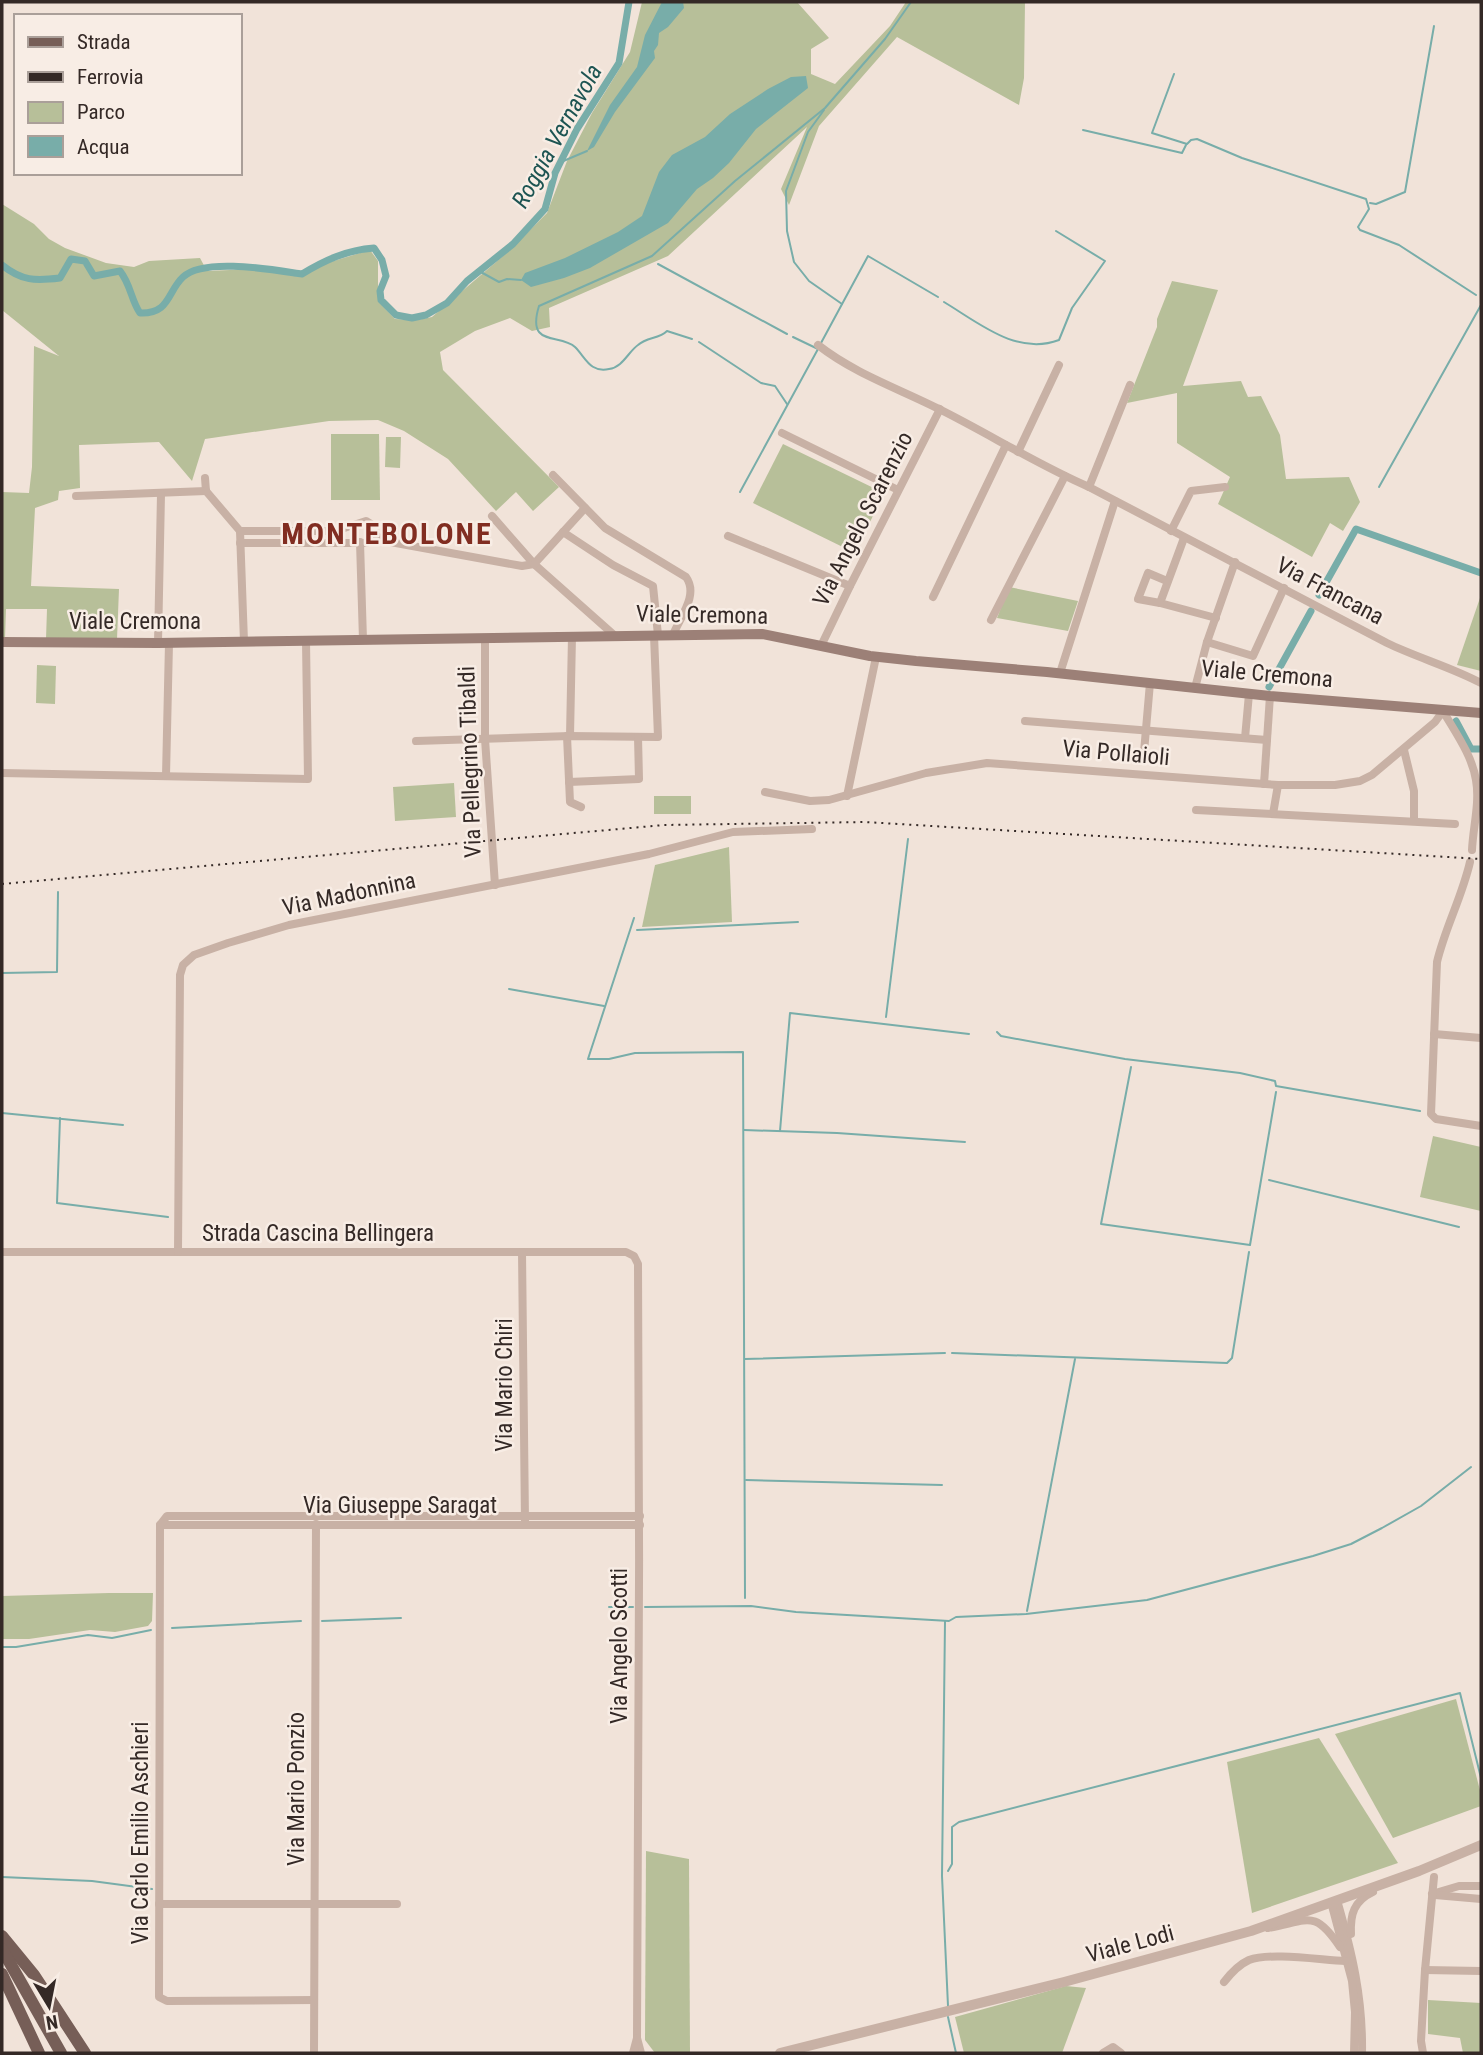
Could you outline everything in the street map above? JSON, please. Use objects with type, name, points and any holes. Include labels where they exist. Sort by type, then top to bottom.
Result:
[{"type":"main road","name":"Viale Cremona","points":[[2,642],[164,643],[762,634],[876,657],[1060,673],[1270,696],[1481,713]]},
{"type":"main road","points":[[2,1936],[34,1975],[85,2053]]},
{"type":"main road","points":[[2,1950],[61,2053]]},
{"type":"main road","points":[[2,1974],[39,2053]]},
{"type":"street","name":"Via Francana","points":[[818,345],[835,359],[940,409],[1065,477],[1406,652],[1451,667],[1478,680]]},
{"type":"street","points":[[1018,452],[1059,365]]},
{"type":"street","points":[[1089,487],[1130,385]]},
{"type":"street","name":"Via Angelo Scarenzio","points":[[821,646],[940,409]]},
{"type":"street","points":[[782,433],[898,490]]},
{"type":"street","points":[[933,597],[1006,445]]},
{"type":"street","points":[[553,475],[605,528],[690,582],[690,599],[673,635]]},
{"type":"street","points":[[991,620],[1065,477]]},
{"type":"street","points":[[205,478],[206,491],[240,531],[244,642]]},
{"type":"street","points":[[1171,531],[1191,491],[1224,487]]},
{"type":"street","points":[[76,496],[206,491]]},
{"type":"street","points":[[162,494],[166,776]]},
{"type":"street","points":[[1060,673],[1115,501]]},
{"type":"street","points":[[240,531],[328,531],[366,521],[370,523],[375,535],[385,541],[522,566],[534,564],[585,508]]},
{"type":"street","points":[[492,516],[534,564],[614,635]]},
{"type":"street","points":[[357,524],[354,534],[360,542],[362,640]]},
{"type":"street","points":[[416,741],[569,736],[658,737],[653,586],[613,565],[563,532]]},
{"type":"street","points":[[240,543],[369,542],[375,535]]},
{"type":"street","points":[[728,536],[850,586]]},
{"type":"street","points":[[1160,604],[1184,538]]},
{"type":"street","points":[[1195,688],[1207,642],[1235,562]]},
{"type":"street","points":[[1167,581],[1149,573],[1138,599],[1216,618]]},
{"type":"street","points":[[1207,642],[1254,656],[1284,588]]},
{"type":"street","points":[[572,636],[570,802],[581,807]]},
{"type":"street","name":"Via Pellegrino Tibaldi","points":[[485,638],[485,739],[495,885]]},
{"type":"street","points":[[2,773],[307,779],[306,640]]},
{"type":"street","points":[[847,796],[876,657]]},
{"type":"street","points":[[1144,752],[1150,683]]},
{"type":"street","points":[[1245,738],[1249,694]]},
{"type":"street","points":[[1264,784],[1270,696]]},
{"type":"street","points":[[1443,711],[1471,762],[1476,781],[1472,850]]},
{"type":"street","name":"Via Pollaioli","points":[[765,792],[810,801],[847,796],[926,773],[987,764],[1278,785],[1335,785],[1360,781],[1372,775],[1404,750],[1435,722],[1443,711]]},
{"type":"street","points":[[1024,721],[1267,740]]},
{"type":"street","points":[[569,782],[639,779],[638,737]]},
{"type":"street","points":[[1404,750],[1414,791],[1414,821]]},
{"type":"street","points":[[1273,814],[1278,785]]},
{"type":"street","points":[[1196,810],[1455,824]]},
{"type":"street","name":"Via Madonnina","points":[[178,1252],[179,979],[183,965],[194,956],[289,925],[649,854],[733,832],[812,829]]},
{"type":"street","points":[[1470,862],[1465,884],[1442,940],[1437,962],[1431,1114],[1436,1119],[1481,1126]]},
{"type":"street","points":[[1434,1034],[1481,1038]]},
{"type":"street","name":"Strada Cascina Bellingera","points":[[2,1252],[626,1252],[634,1256]]},
{"type":"street","name":"Via Mario Chiri","points":[[522,1252],[525,1521]]},
{"type":"street","name":"Via Angelo Scotti","points":[[634,1256],[638,1264],[640,1520],[637,2038],[641,2053]]},
{"type":"street","name":"Via Giuseppe Saragat","points":[[160,1525],[167,1516],[525,1521]]},
{"type":"street","name":"Via Giuseppe Saragat","points":[[160,1525],[640,1520]]},
{"type":"street","name":"Via Mario Ponzio","points":[[314,2053],[316,1524]]},
{"type":"street","name":"Via Carlo Emilio Aschieri","points":[[160,1525],[159,1997],[314,2000]]},
{"type":"street","name":"Viale Lodi","points":[[780,2053],[1064,1982],[1251,1931],[1419,1871],[1481,1845]]},
{"type":"street","points":[[1354,2053],[1353,1992],[1347,1955],[1352,1909],[1363,1896],[1419,1871]]},
{"type":"street","points":[[1423,2053],[1425,1970],[1434,1877]]},
{"type":"street","points":[[1432,1894],[1459,1886],[1481,1886]]},
{"type":"street","points":[[1432,1894],[1481,1899]]},
{"type":"street","points":[[1334,1901],[1361,2011],[1362,2053]]},
{"type":"street","points":[[159,1904],[397,1904]]},
{"type":"street","points":[[1251,1931],[1298,1920],[1313,1921],[1326,1926],[1347,1955]]},
{"type":"street","points":[[1224,1982],[1234,1969],[1249,1960],[1265,1957],[1347,1955]]},
{"type":"street","points":[[1425,1970],[1481,1971]]},
{"type":"street","name":"Via Angelo Scotti","points":[[632,2053],[637,2038]]},
{"type":"street","points":[[1103,2053],[1113,2048],[1121,2053]]},
{"type":"green space","points":[[642,2],[797,2],[829,38],[811,49],[811,74],[835,84],[890,26],[906,2],[1025,2],[1024,78],[1019,105],[897,37],[819,126],[789,205],[781,189],[807,127],[668,256],[549,308],[550,327],[532,331],[510,318],[475,331],[440,352],[443,370],[559,487],[533,511],[516,492],[496,511],[448,459],[404,431],[378,420],[329,421],[205,439],[192,481],[159,442],[79,445],[80,488],[59,491],[58,500],[35,508],[31,586],[119,589],[117,639],[46,639],[47,609],[6,609],[5,639],[2,639],[2,492],[29,493],[32,467],[34,346],[59,356],[2,310],[2,204],[65,248],[106,263],[134,267],[149,261],[200,258],[207,271],[252,269],[301,277],[327,263],[370,250],[378,261],[378,301],[395,319],[417,320],[432,317],[510,250],[547,213],[567,161],[592,113],[630,52]]},
{"type":"green space","points":[[1172,281],[1218,290],[1183,386],[1241,381],[1248,397],[1261,396],[1280,435],[1286,479],[1349,477],[1360,502],[1343,531],[1330,523],[1312,557],[1218,504],[1230,477],[1177,443],[1177,393],[1127,403]]},
{"type":"green space","points":[[331,434],[379,434],[380,500],[331,500]]},
{"type":"green space","points":[[386,437],[401,437],[400,468],[385,467]]},
{"type":"green space","points":[[783,444],[884,493],[855,553],[753,503]]},
{"type":"green space","points":[[1009,587],[1078,601],[1068,631],[997,618]]},
{"type":"green space","points":[[1481,595],[1481,671],[1457,665]]},
{"type":"green space","points":[[37,665],[56,666],[55,704],[36,703]]},
{"type":"green space","points":[[454,783],[456,817],[395,821],[393,787]]},
{"type":"green space","points":[[654,796],[691,796],[691,814],[654,814]]},
{"type":"green space","points":[[729,847],[732,922],[642,927],[655,865]]},
{"type":"green space","points":[[1433,1136],[1481,1147],[1481,1211],[1420,1197]]},
{"type":"green space","points":[[153,1593],[152,1621],[148,1626],[115,1632],[90,1630],[29,1639],[2,1639],[2,1596]]},
{"type":"green space","points":[[1456,1699],[1481,1794],[1481,1806],[1393,1838],[1335,1734]]},
{"type":"green space","points":[[1319,1738],[1398,1863],[1252,1913],[1227,1762]]},
{"type":"green space","points":[[646,1851],[689,1859],[690,2053],[655,2053],[645,2040]]},
{"type":"green space","points":[[1066,1986],[1086,1988],[1062,2053],[964,2053],[955,2017]]},
{"type":"green space","points":[[1428,2000],[1481,2003],[1481,2053],[1463,2053],[1460,2038],[1428,2034]]},
{"type":"water","points":[[662,2],[683,2],[684,8],[668,27],[659,33],[655,58],[615,112],[594,147],[587,151],[610,105],[637,67],[645,35]]},
{"type":"water","points":[[806,76],[808,88],[756,129],[729,163],[697,189],[668,223],[590,268],[531,287],[521,280],[525,273],[565,258],[618,232],[642,216],[659,172],[672,155],[705,137],[730,114],[768,89],[791,77]]},
{"type":"waterway","name":"Roggia Vernavola","points":[[2,265],[23,277],[36,279],[60,278],[71,259],[85,261],[94,276],[120,271],[140,313],[163,306],[183,277],[193,271],[222,266],[302,274],[336,256],[374,248],[382,260],[386,276],[380,291],[381,300],[396,315],[412,318],[426,315],[447,303],[467,281],[513,244],[545,209],[555,173],[577,129],[619,63],[629,2]]},
{"type":"waterway","points":[[692,339],[667,331],[642,342],[614,368],[603,370],[593,367],[569,343],[541,334],[536,319],[539,306],[652,256],[735,181],[825,108],[885,39],[911,2]]},
{"type":"waterway","points":[[1370,203],[1376,204],[1405,192],[1434,26]]},
{"type":"waterway","points":[[1174,74],[1152,133],[1187,144],[1197,139],[1242,158],[1366,199],[1369,209],[1358,227],[1360,230],[1399,245],[1476,295]]},
{"type":"waterway","points":[[824,110],[808,132],[786,191],[787,231],[794,262],[809,281],[842,304]]},
{"type":"waterway","points":[[1083,130],[1182,153],[1186,145]]},
{"type":"waterway","points":[[561,162],[587,151]]},
{"type":"waterway","points":[[944,302],[1013,341],[1043,344],[1059,340],[1072,308],[1105,261],[1056,231]]},
{"type":"waterway","points":[[821,343],[868,256],[938,297]]},
{"type":"waterway","points":[[658,264],[787,334]]},
{"type":"waterway","points":[[479,271],[499,282],[507,279],[521,280]]},
{"type":"waterway","points":[[1379,487],[1481,305]]},
{"type":"waterway","points":[[740,492],[818,349],[793,337]]},
{"type":"waterway","points":[[699,342],[761,383],[775,386],[787,404]]},
{"type":"waterway","points":[[1319,595],[1356,529],[1481,573]]},
{"type":"waterway","points":[[1269,687],[1311,611]]},
{"type":"waterway","points":[[1456,721],[1471,749],[1481,749]]},
{"type":"waterway","points":[[886,1017],[908,839]]},
{"type":"waterway","points":[[2,973],[57,972],[58,892]]},
{"type":"waterway","points":[[634,918],[588,1059],[609,1059],[635,1053],[743,1052],[745,1598]]},
{"type":"waterway","points":[[637,930],[798,922]]},
{"type":"waterway","points":[[509,989],[604,1006]]},
{"type":"waterway","points":[[780,1131],[790,1013],[969,1034]]},
{"type":"waterway","points":[[997,1032],[1001,1036],[1125,1059],[1240,1073],[1275,1081],[1276,1086],[1420,1111]]},
{"type":"waterway","points":[[1131,1067],[1101,1224],[1250,1245],[1276,1092]]},
{"type":"waterway","points":[[2,1113],[123,1125]]},
{"type":"waterway","points":[[60,1118],[57,1203],[168,1217]]},
{"type":"waterway","points":[[744,1130],[965,1142]]},
{"type":"waterway","points":[[1269,1180],[1459,1227]]},
{"type":"waterway","points":[[952,1353],[1227,1363],[1232,1358],[1249,1252]]},
{"type":"waterway","points":[[745,1359],[945,1353]]},
{"type":"waterway","points":[[1027,1611],[1075,1359]]},
{"type":"waterway","points":[[645,1607],[751,1606],[796,1612],[949,1621],[956,1617],[1026,1614],[1147,1600],[1351,1544],[1421,1506],[1471,1467]]},
{"type":"waterway","points":[[746,1480],[942,1485]]},
{"type":"waterway","points":[[609,1607],[633,1607]]},
{"type":"waterway","points":[[322,1621],[401,1618]]},
{"type":"waterway","points":[[172,1628],[301,1621]]},
{"type":"waterway","points":[[945,1621],[942,1876],[948,2006]]},
{"type":"waterway","points":[[2,1647],[88,1635],[112,1638],[151,1630]]},
{"type":"waterway","points":[[948,1871],[952,1864],[952,1827],[959,1822],[1460,1693],[1481,1778]]},
{"type":"waterway","points":[[2,1877],[92,1881],[152,1889]]},
{"type":"waterway","points":[[948,2017],[956,2053]]},
{"type":"railway","points":[[2,884],[664,825],[865,822],[1481,859]]},
{"type":"district","name":"MONTEBOLONE","points":[[387,533]]}]
